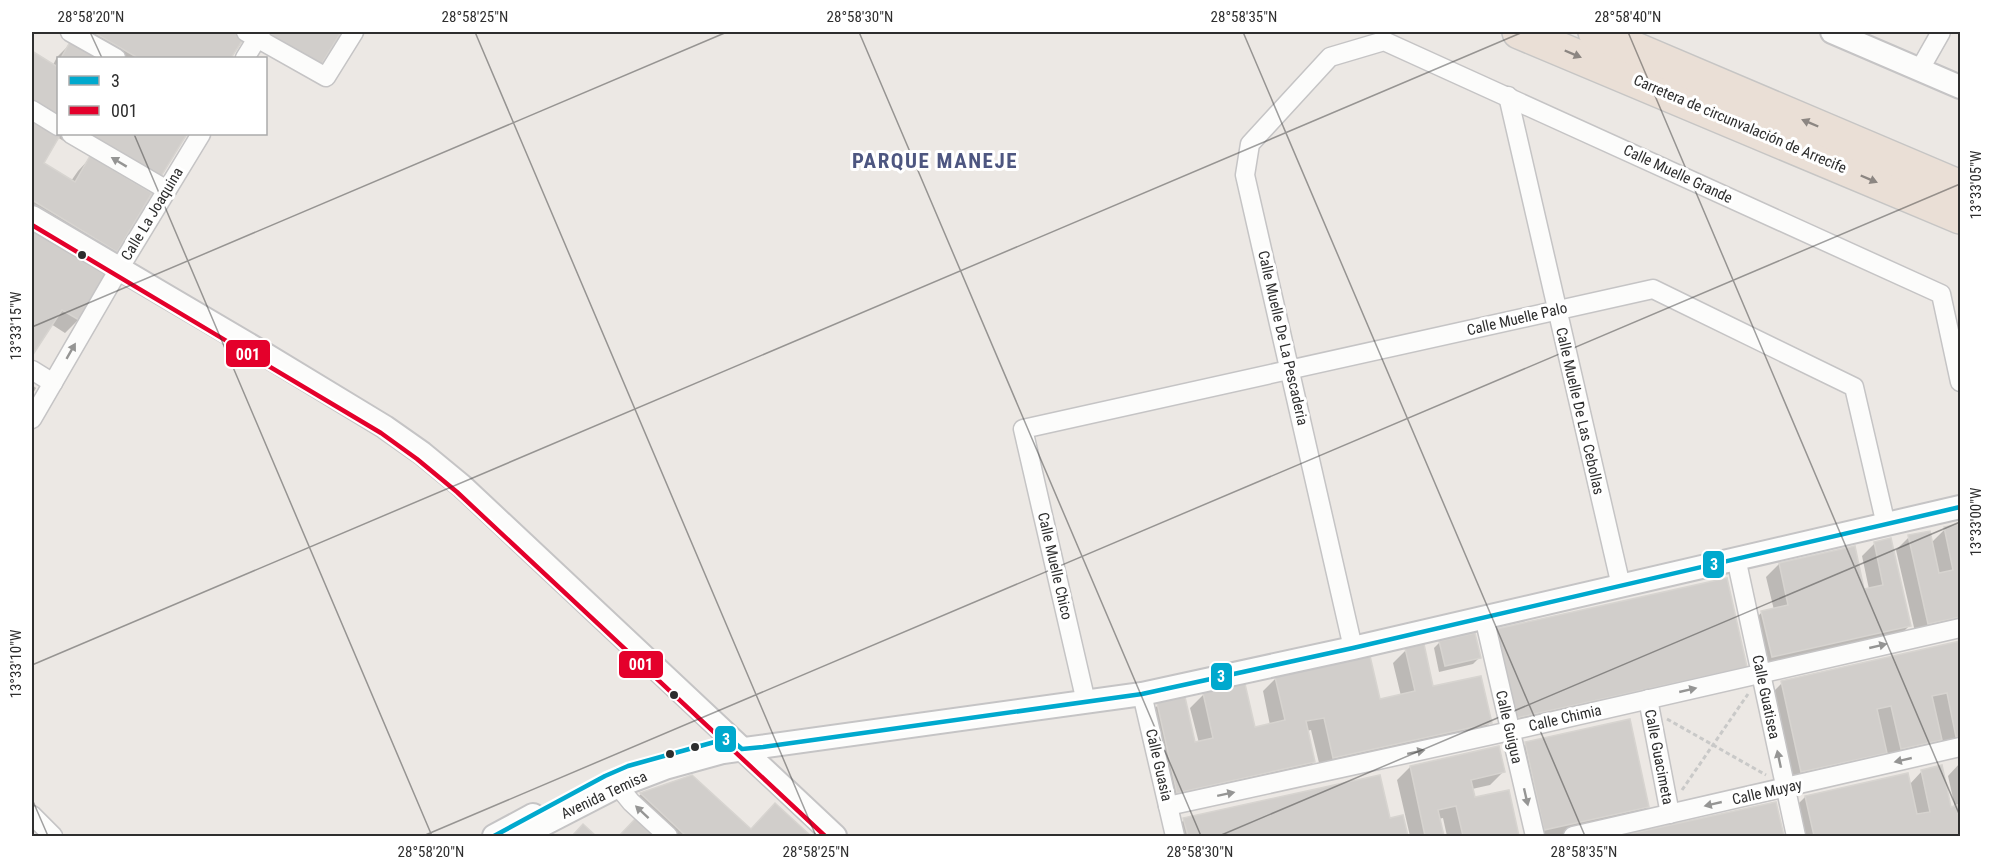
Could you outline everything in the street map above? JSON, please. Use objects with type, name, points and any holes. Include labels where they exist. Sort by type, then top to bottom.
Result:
[{"type":"highway","name":"Carretera de circunvalación de Arrecife","points":[[1519,32],[1960,217]]},
{"type":"highway","name":"Carretera de circunvalación de Arrecife","points":[[1595,32],[1960,187]]},
{"type":"street","points":[[70,32],[114,57]]},
{"type":"street","points":[[244,57],[255,34],[326,77],[354,32]]},
{"type":"street","points":[[1832,32],[1960,87]]},
{"type":"street","points":[[1920,69],[1941,32]]},
{"type":"street","name":"Calle Muelle Grande","points":[[1330,57],[1384,41],[1941,294],[1960,382]]},
{"type":"street","name":"Calle Muelle De La Pescaderia","points":[[1330,57],[1250,144],[1245,175],[1353,648]]},
{"type":"street","name":"Calle Muelle De Las Cebollas","points":[[1508,96],[1621,586]]},
{"type":"street","points":[[32,110],[57,125]]},
{"type":"street","points":[[73,135],[167,190]]},
{"type":"street","name":"Calle La Joaquina","points":[[32,419],[200,135]]},
{"type":"street","points":[[32,218],[297,373],[385,427],[422,453],[462,486],[835,837]]},
{"type":"street","name":"Calle Muelle Palo","points":[[1023,429],[1653,289],[1854,387],[1886,525]]},
{"type":"street","points":[[32,370],[53,383]]},
{"type":"street","name":"Calle Muelle Chico","points":[[1023,429],[1086,702]]},
{"type":"street","name":"Avenida Temisa","points":[[508,835],[605,776],[628,766],[736,744],[1142,694],[1353,648],[1960,507]]},
{"type":"street","name":"Calle Guatisea","points":[[1736,558],[1778,783],[1796,837]]},
{"type":"street","name":"Calle Guigua","points":[[1484,617],[1535,837]]},
{"type":"street","name":"Calle Chimia","points":[[1168,806],[1648,699],[1757,679],[1960,628]]},
{"type":"street","name":"Calle Guasia","points":[[1142,694],[1175,837]]},
{"type":"street","name":"Calle Guacimeta","points":[[1648,699],[1669,808]]},
{"type":"street","name":"Avenida Temisa","points":[[508,835],[618,786],[665,768],[723,752],[736,744]]},
{"type":"street","name":"Calle Muyay","points":[[1573,837],[1669,808],[1778,783],[1960,747]]},
{"type":"street","points":[[618,786],[631,802],[668,837]]},
{"type":"street","points":[[32,816],[53,837]]},
{"type":"path","points":[[1669,808],[1757,679]]},
{"type":"path","points":[[1662,716],[1778,783]]},
{"type":"building","points":[[93,32],[233,32],[244,38],[232,57],[136,57]]},
{"type":"building","points":[[273,32],[341,32],[321,65],[271,35]]},
{"type":"building","points":[[70,42],[95,57],[62,57]]},
{"type":"building","points":[[32,51],[56,66],[57,64],[57,116],[32,101]]},
{"type":"building","points":[[32,121],[59,137],[44,163],[75,182],[90,156],[152,193],[117,252],[32,200]]},
{"type":"building","points":[[87,135],[186,135],[160,178]]},
{"type":"building","points":[[32,229],[107,274],[79,320],[62,310],[34,353],[32,351]]},
{"type":"building","points":[[1960,524],[1960,617],[1928,624],[1908,535],[1930,531],[1939,573],[1953,570],[1944,527]]},
{"type":"building","points":[[1891,538],[1911,626],[1772,657],[1761,611],[1788,605],[1779,563],[1855,546],[1864,589],[1883,585],[1874,542]]},
{"type":"building","points":[[1727,578],[1747,667],[1516,718],[1496,629]]},
{"type":"building","points":[[1475,633],[1481,658],[1445,666],[1439,641]]},
{"type":"building","points":[[1960,641],[1960,736],[1956,737],[1947,693],[1932,696],[1942,740],[1901,749],[1891,706],[1877,709],[1887,753],[1801,772],[1781,681]]},
{"type":"building","points":[[1424,644],[1433,686],[1481,676],[1492,723],[1333,758],[1324,718],[1306,721],[1315,762],[1177,793],[1157,703],[1185,697],[1195,742],[1213,738],[1203,693],[1245,684],[1255,727],[1285,720],[1275,677],[1370,656],[1380,699],[1415,691],[1405,648]]},
{"type":"building","points":[[1630,719],[1649,807],[1544,830],[1525,742]]},
{"type":"building","points":[[1499,746],[1505,772],[1471,780],[1475,797],[1509,790],[1519,836],[1463,836],[1456,806],[1438,810],[1444,836],[1425,836],[1410,766]]},
{"type":"building","points":[[1942,765],[1951,807],[1960,804],[1960,836],[1814,836],[1805,796],[1908,773],[1917,814],[1930,812],[1921,770]]},
{"type":"building","points":[[692,775],[751,829],[775,803],[811,836],[686,836],[640,793]]},
{"type":"building","points":[[1380,775],[1390,818],[1403,815],[1408,836],[1188,836],[1183,818]]},
{"type":"building","points":[[1776,802],[1784,836],[1620,836]]},
{"type":"building","points":[[636,818],[655,836],[619,836]]},
{"type":"building","points":[[583,824],[596,836],[572,836]]},
{"type":"transit line","name":"001","points":[[32,225],[381,433],[417,459],[457,492],[825,836]]},
{"type":"transit line","name":"3","points":[[494,836],[628,766],[729,738],[742,749],[763,747],[1142,694],[1353,648],[1960,507]]},
{"type":"district","name":"PARQUE MANEJE","points":[[935,161]]}]
